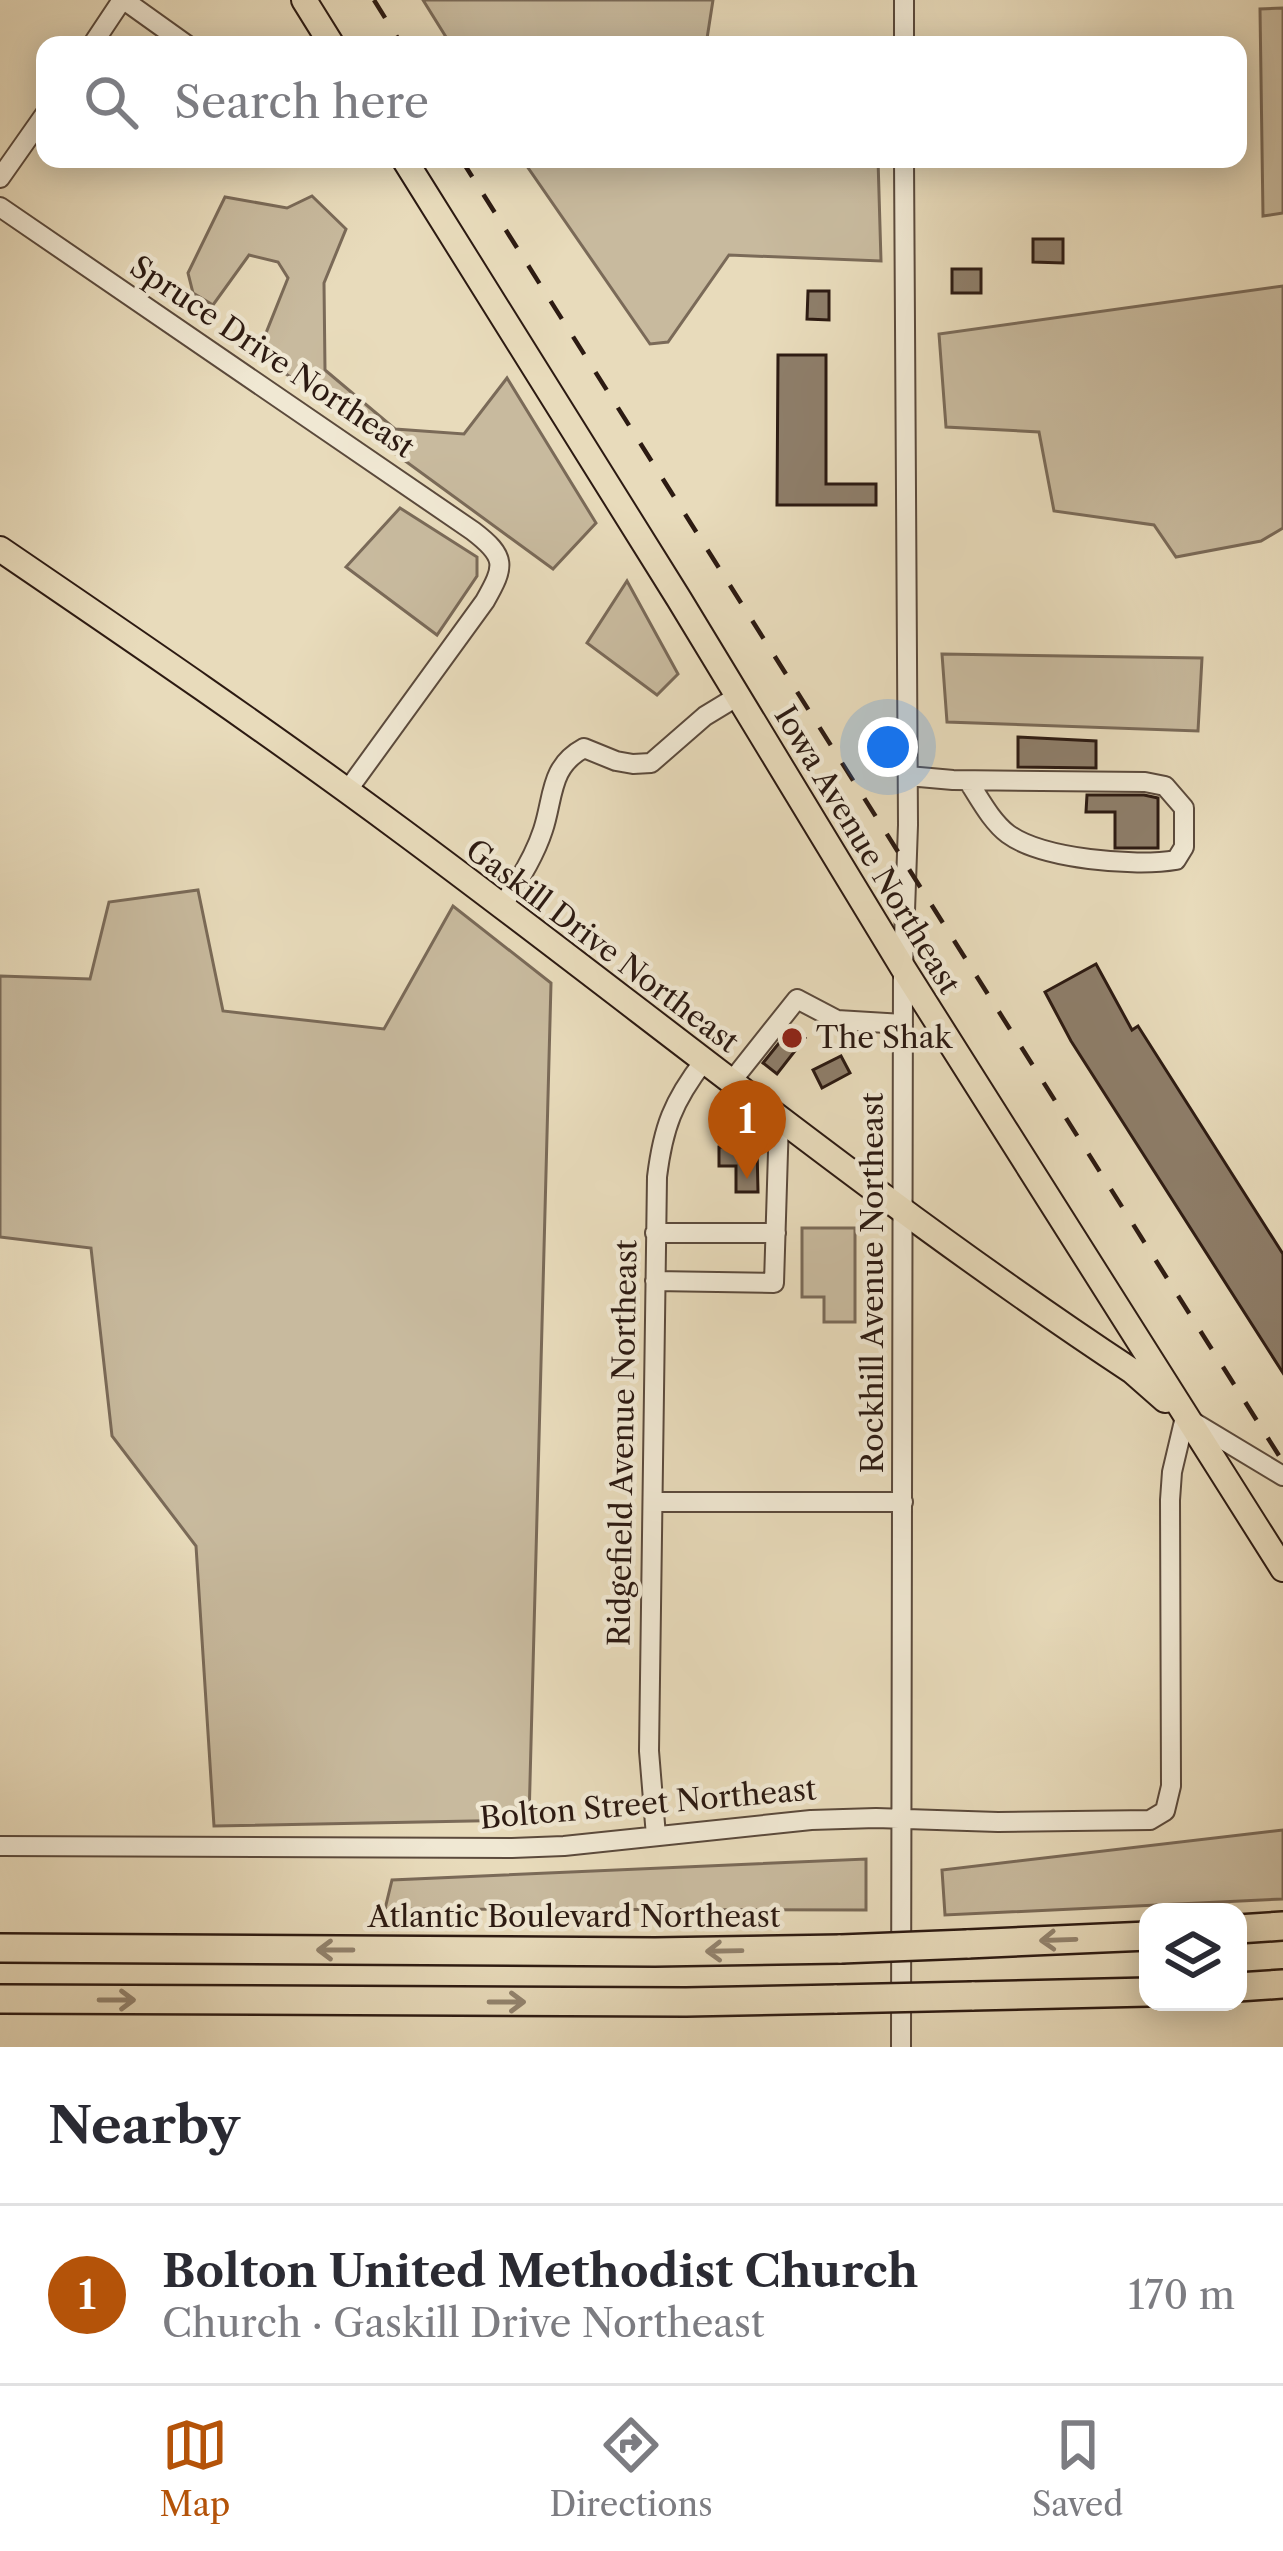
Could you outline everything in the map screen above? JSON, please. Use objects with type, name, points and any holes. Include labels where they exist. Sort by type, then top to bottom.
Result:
[{"type":"highway","points":[[1247,1928],[1283,1926]]},
{"type":"highway","name":"Atlantic Boulevard Northeast","points":[[0,1948],[655,1952],[1139,1936]]},
{"type":"highway","points":[[1247,1986],[1283,1984]]},
{"type":"highway","points":[[0,1999],[626,2002],[1139,1992]]},
{"type":"main road","points":[[304,0],[326,36]]},
{"type":"main road","name":"Iowa Avenue Northeast","points":[[410,168],[903,968],[1283,1569]]},
{"type":"main road","name":"Gaskill Drive Northeast","points":[[0,549],[347,791],[902,1211],[1132,1371],[1185,1417]]},
{"type":"street","points":[[98,36],[123,0],[175,36]]},
{"type":"street","points":[[904,0],[904,36]]},
{"type":"street","points":[[0,178],[36,127]]},
{"type":"street","name":"Rockhill Avenue Northeast","points":[[901,2047],[903,968],[908,776],[904,168]]},
{"type":"street","name":"Spruce Drive Northeast","points":[[0,207],[473,531],[499,556],[500,576],[485,602],[347,791]]},
{"type":"street","points":[[501,907],[543,832],[560,767],[575,752],[584,748],[616,761],[651,763],[705,716],[737,696]]},
{"type":"street","points":[[908,776],[1166,786],[1184,808],[1184,847],[1176,860],[1160,863],[1076,859],[1052,852],[1010,836],[968,781]]},
{"type":"street","points":[[731,1082],[797,999],[837,1020],[904,1024]]},
{"type":"street","name":"Ridgefield Avenue Northeast","points":[[656,1836],[649,1750],[656,1177],[674,1104],[704,1061]]},
{"type":"street","points":[[655,1281],[774,1283],[779,1119]]},
{"type":"street","points":[[656,1233],[776,1233]]},
{"type":"street","name":"Gaskill Drive Northeast","points":[[1185,1417],[1283,1476]]},
{"type":"street","name":"Bolton Street Northeast","points":[[0,1846],[512,1848],[811,1820],[1140,1822],[1156,1817],[1168,1803],[1171,1786],[1170,1500],[1185,1417]]},
{"type":"street","points":[[652,1502],[903,1502]]},
{"type":"shaded area","points":[[423,0],[713,0],[707,36],[445,36]]},
{"type":"shaded area","points":[[1283,8],[1283,213],[1263,216],[1260,9]]},
{"type":"shaded area","points":[[528,168],[878,168],[881,261],[729,255],[668,342],[650,344]]},
{"type":"shaded area","points":[[312,196],[346,229],[324,283],[325,370],[395,429],[464,434],[507,378],[596,523],[553,569],[278,368],[264,338],[288,278],[278,262],[249,255],[213,305],[193,293],[188,273],[225,197],[287,208]]},
{"type":"shaded area","points":[[1283,286],[1283,528],[1261,541],[1176,557],[1154,525],[1054,511],[1039,432],[946,427],[939,334]]},
{"type":"shaded area","points":[[400,508],[477,557],[477,576],[437,635],[346,567]]},
{"type":"shaded area","points":[[627,581],[678,674],[657,695],[587,643]]},
{"type":"shaded area","points":[[942,654],[1202,658],[1198,731],[947,722]]},
{"type":"shaded area","points":[[198,890],[223,1011],[384,1029],[453,906],[551,983],[529,1820],[214,1826],[196,1546],[112,1436],[91,1248],[0,1237],[0,976],[90,979],[109,902]]},
{"type":"shaded area","points":[[802,1228],[855,1228],[855,1322],[824,1322],[824,1297],[802,1297]]},
{"type":"shaded area","points":[[1283,1830],[1283,1899],[945,1915],[942,1870]]},
{"type":"shaded area","points":[[866,1859],[866,1910],[385,1909],[392,1880]]},
{"type":"building","points":[[1033,239],[1063,239],[1063,263],[1033,262]]},
{"type":"building","points":[[952,269],[981,269],[981,293],[952,293]]},
{"type":"building","points":[[808,291],[829,291],[829,320],[807,319]]},
{"type":"building","points":[[778,355],[826,355],[826,484],[876,484],[876,505],[777,505]]},
{"type":"building","points":[[1018,737],[1096,741],[1096,768],[1018,767]]},
{"type":"building","points":[[1087,795],[1158,798],[1158,848],[1115,848],[1115,812],[1086,812]]},
{"type":"building","points":[[1096,964],[1132,1030],[1138,1026],[1283,1254],[1283,1373],[1071,1041],[1045,992]]},
{"type":"building","points":[[791,1028],[805,1038],[777,1074],[763,1063]]},
{"type":"building","points":[[841,1056],[850,1073],[822,1088],[813,1070]]},
{"type":"building","points":[[719,1147],[757,1147],[758,1192],[736,1192],[736,1166],[719,1166]]},
{"type":"railway","points":[[374,0],[396,36]]},
{"type":"railway","points":[[467,168],[1283,1462]]},
{"type":"place","name":"The Shak","points":[[792,1038]]},
{"type":"place","name":"Bolton United Methodist Church","points":[[747,1179]]}]
